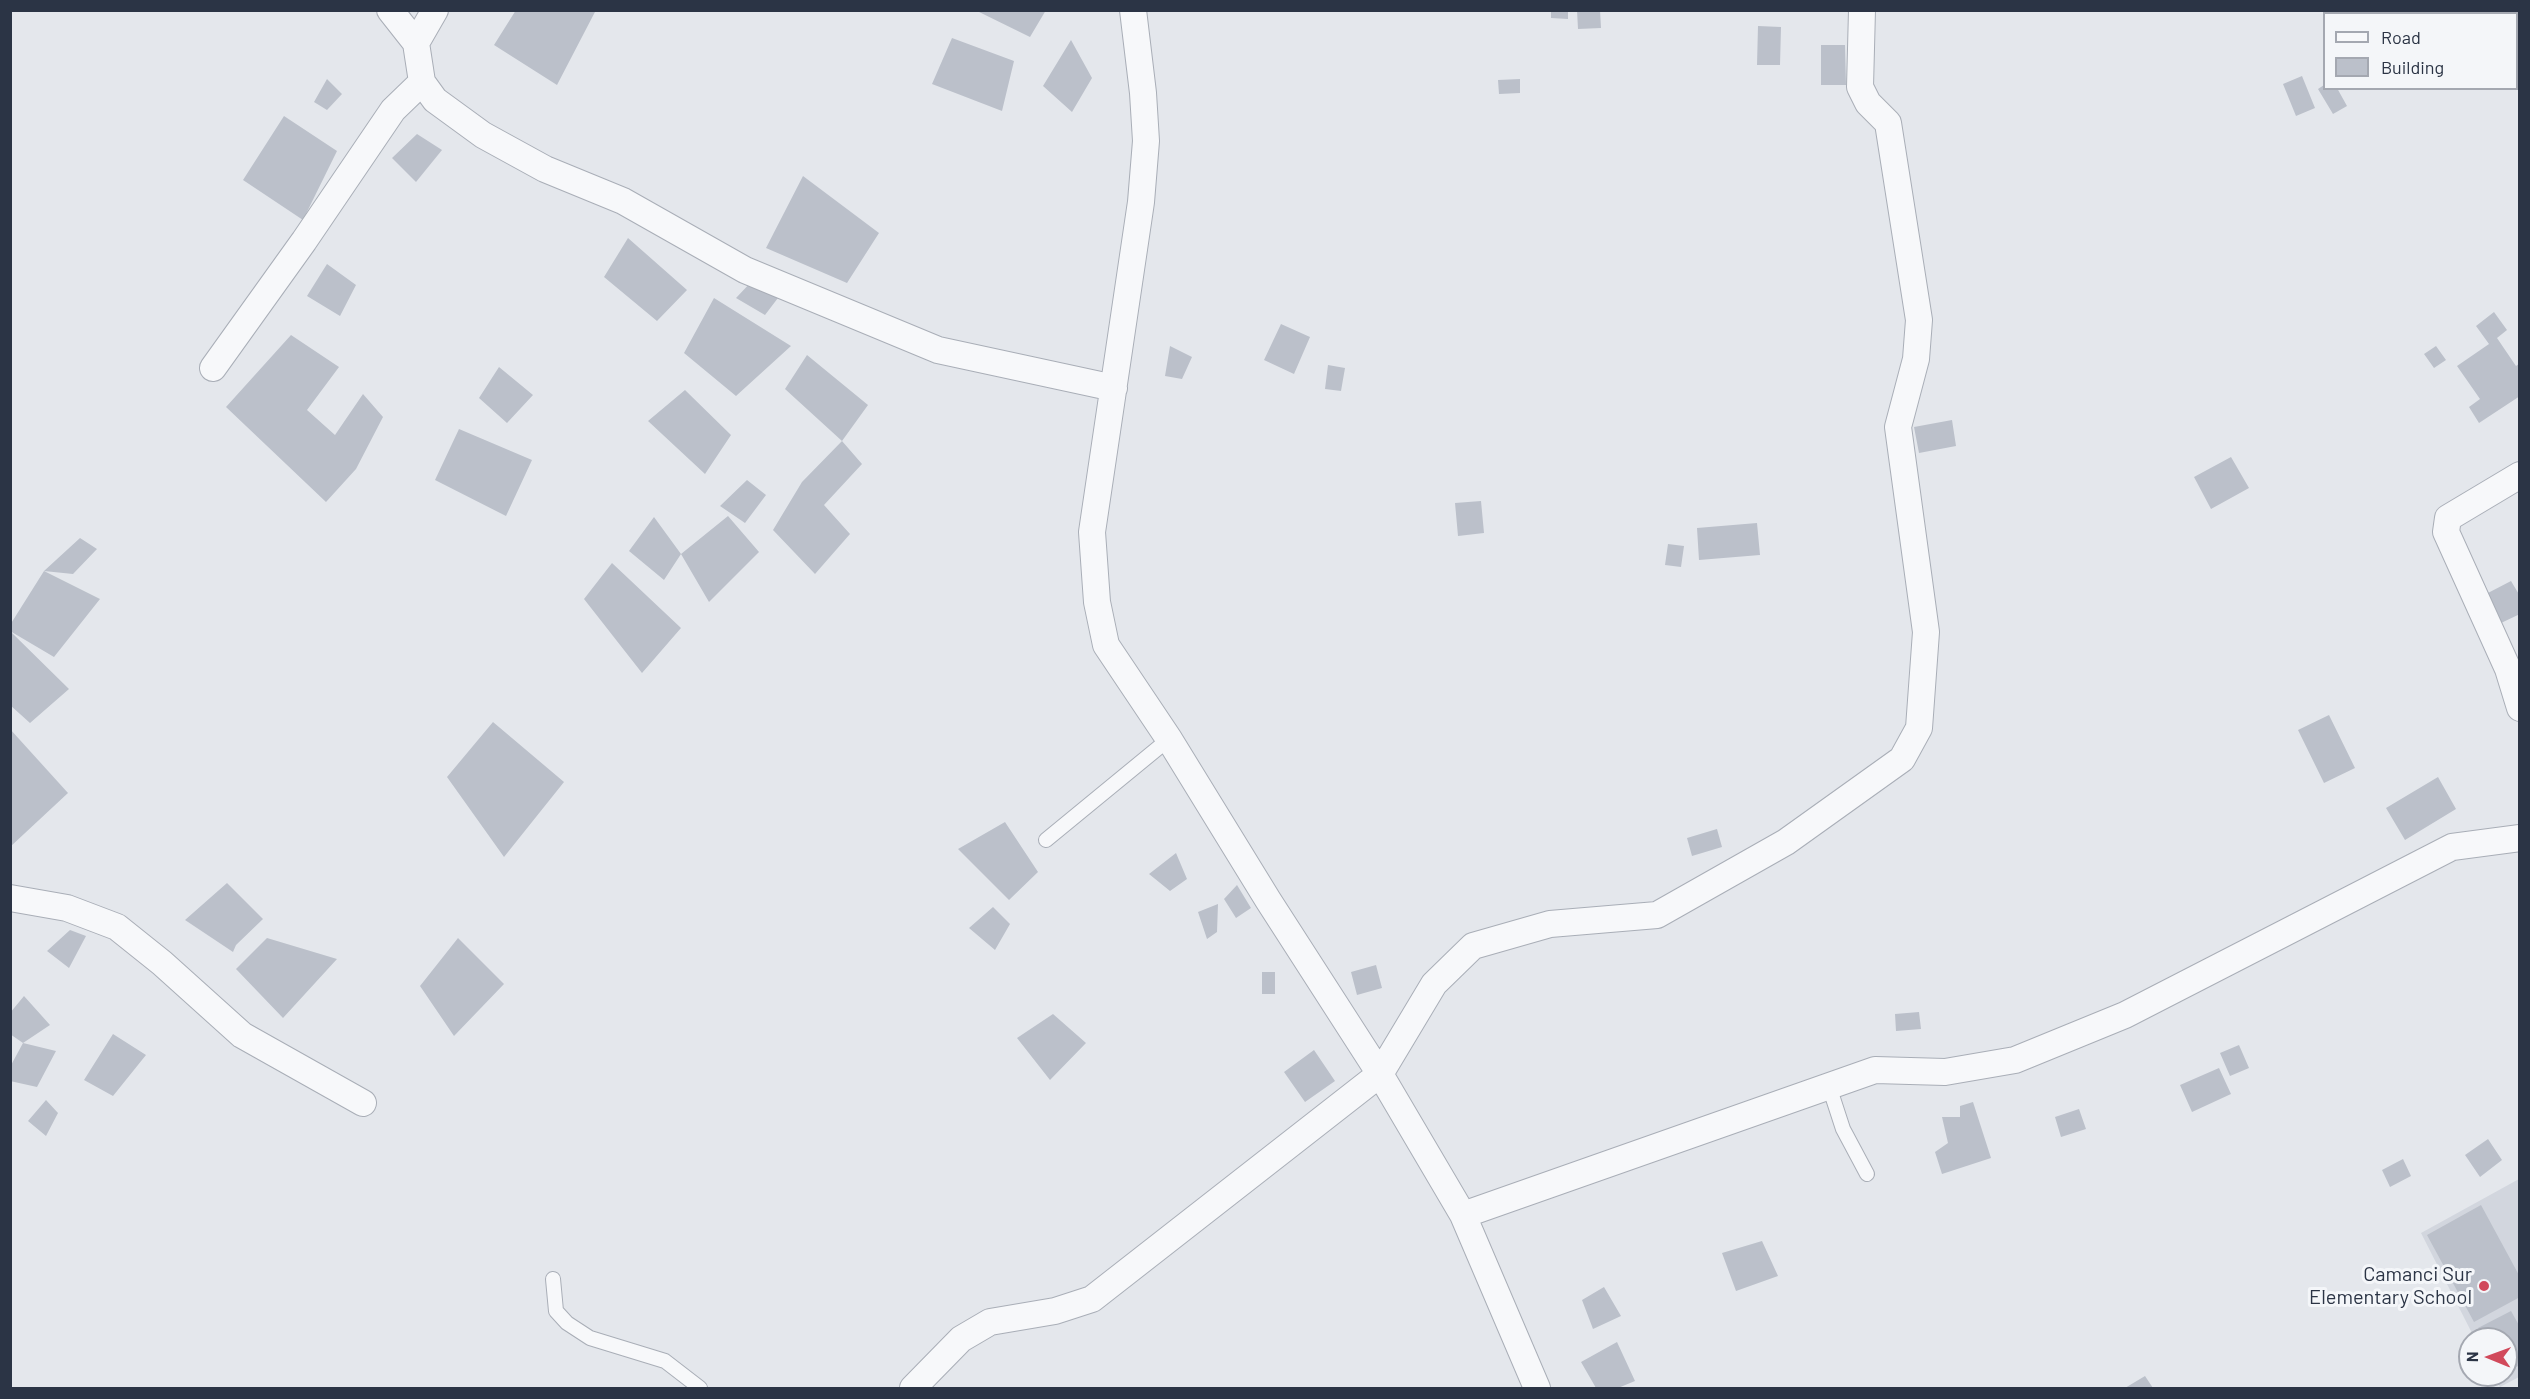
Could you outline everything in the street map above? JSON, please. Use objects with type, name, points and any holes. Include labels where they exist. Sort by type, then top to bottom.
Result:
[{"type":"street","points":[[390,10],[416,43],[422,82],[435,100],[483,135],[545,169],[623,201],[745,270],[938,350],[1114,388]]},
{"type":"street","points":[[416,43],[435,10]]},
{"type":"street","points":[[1133,10],[1146,141],[1141,202],[1092,532],[1097,602],[1106,645],[1169,739],[1268,900],[1380,1074],[1464,1215],[1537,1389]]},
{"type":"street","points":[[913,1389],[961,1339],[990,1322],[1055,1311],[1092,1299],[1380,1074],[1434,984],[1473,946],[1550,924],[1657,915],[1786,842],[1902,759],[1919,728],[1926,632],[1898,427],[1916,359],[1919,320],[1888,123],[1868,103],[1860,87],[1862,10]]},
{"type":"street","points":[[213,368],[304,241],[393,110],[422,82]]},
{"type":"street","points":[[2520,475],[2448,518],[2446,532],[2508,669],[2520,708]]},
{"type":"street","points":[[1464,1215],[1875,1070],[1945,1072],[2015,1060],[2125,1015],[2452,847],[2520,838]]},
{"type":"street","points":[[10,898],[67,908],[117,927],[162,963],[242,1035],[363,1103]]},
{"type":"lane","points":[[1046,840],[1169,739]]},
{"type":"lane","points":[[1829,1086],[1843,1129],[1867,1174]]},
{"type":"lane","points":[[553,1279],[556,1311],[567,1323],[590,1338],[665,1361],[700,1389]]},
{"type":"shaded area","name":"Camanci Sur Elementary School","points":[[2519,1179],[2519,1377],[2518,1327],[2469,1327],[2421,1233]]},
{"type":"building","points":[[516,10],[596,10],[557,85],[494,45]]},
{"type":"building","points":[[975,10],[1046,10],[1030,37]]},
{"type":"building","points":[[1551,10],[1568,10],[1568,19],[1551,18]]},
{"type":"building","points":[[1577,10],[1600,10],[1601,28],[1578,29]]},
{"type":"building","points":[[1758,26],[1781,27],[1780,65],[1757,65]]},
{"type":"building","points":[[952,38],[1014,61],[1002,111],[932,84]]},
{"type":"building","points":[[1071,40],[1092,78],[1072,112],[1043,86]]},
{"type":"building","points":[[1821,45],[1845,45],[1846,85],[1821,85]]},
{"type":"building","points":[[2302,76],[2315,108],[2296,116],[2283,84]]},
{"type":"building","points":[[327,79],[342,94],[327,110],[314,102]]},
{"type":"building","points":[[1520,79],[1520,93],[1499,94],[1498,80]]},
{"type":"building","points":[[2323,86],[2323,90],[2338,90],[2347,106],[2333,114],[2318,89]]},
{"type":"building","points":[[284,116],[337,151],[303,220],[243,180]]},
{"type":"building","points":[[417,134],[442,150],[416,182],[392,158]]},
{"type":"building","points":[[803,176],[879,233],[847,283],[766,248]]},
{"type":"building","points":[[628,238],[687,290],[657,321],[604,277]]},
{"type":"building","points":[[327,264],[356,285],[340,316],[307,296]]},
{"type":"building","points":[[753,280],[781,294],[765,315],[736,298]]},
{"type":"building","points":[[714,298],[791,346],[736,396],[684,353]]},
{"type":"building","points":[[2494,312],[2507,330],[2497,338],[2516,366],[2520,363],[2520,396],[2479,423],[2469,407],[2480,399],[2457,366],[2489,344],[2476,326]]},
{"type":"building","points":[[1281,324],[1310,337],[1294,374],[1264,360]]},
{"type":"building","points":[[291,335],[339,367],[307,410],[335,435],[363,394],[383,417],[356,469],[326,502],[226,407]]},
{"type":"building","points":[[1170,346],[1192,357],[1182,379],[1165,376]]},
{"type":"building","points":[[2436,346],[2446,360],[2434,368],[2424,354]]},
{"type":"building","points":[[807,355],[868,405],[842,441],[785,389]]},
{"type":"building","points":[[1328,365],[1345,368],[1341,391],[1325,389]]},
{"type":"building","points":[[499,367],[533,395],[507,423],[479,398]]},
{"type":"building","points":[[685,390],[731,435],[705,474],[648,421]]},
{"type":"building","points":[[1952,420],[1956,446],[1919,453],[1914,427]]},
{"type":"building","points":[[459,429],[532,460],[506,516],[435,480]]},
{"type":"building","points":[[842,441],[862,464],[824,505],[850,534],[815,574],[773,530],[802,482]]},
{"type":"building","points":[[2231,457],[2249,488],[2211,509],[2194,477]]},
{"type":"building","points":[[747,480],[766,495],[745,523],[720,506]]},
{"type":"building","points":[[1481,501],[1484,533],[1458,536],[1455,503]]},
{"type":"building","points":[[728,516],[759,552],[709,602],[681,554]]},
{"type":"building","points":[[654,517],[681,554],[664,580],[629,551]]},
{"type":"building","points":[[1757,523],[1760,555],[1699,560],[1697,528]]},
{"type":"building","points":[[80,538],[97,549],[73,574],[44,571]]},
{"type":"building","points":[[1668,544],[1684,546],[1681,567],[1665,565]]},
{"type":"building","points":[[612,563],[681,628],[642,673],[584,599]]},
{"type":"building","points":[[44,571],[100,599],[54,657],[10,631],[10,625]]},
{"type":"building","points":[[2511,581],[2520,596],[2520,614],[2501,623],[2486,594]]},
{"type":"building","points":[[10,631],[69,689],[30,723],[10,705]]},
{"type":"building","points":[[2329,715],[2355,768],[2324,783],[2298,730]]},
{"type":"building","points":[[493,722],[564,782],[504,857],[447,777]]},
{"type":"building","points":[[10,729],[68,793],[10,847]]},
{"type":"building","points":[[2438,777],[2456,809],[2405,840],[2386,808]]},
{"type":"building","points":[[1005,822],[1038,872],[1009,900],[958,849]]},
{"type":"building","points":[[1717,829],[1722,847],[1692,856],[1687,838]]},
{"type":"building","points":[[1176,853],[1187,879],[1170,891],[1149,874]]},
{"type":"building","points":[[227,883],[263,919],[236,945],[233,952],[185,920]]},
{"type":"building","points":[[1237,885],[1251,908],[1236,918],[1224,899]]},
{"type":"building","points":[[1218,904],[1217,932],[1207,939],[1198,912]]},
{"type":"building","points":[[993,907],[1010,924],[995,950],[969,928]]},
{"type":"building","points":[[70,930],[86,936],[69,968],[47,951]]},
{"type":"building","points":[[267,938],[337,959],[283,1018],[236,969]]},
{"type":"building","points":[[458,938],[504,984],[454,1036],[420,986]]},
{"type":"building","points":[[1376,965],[1382,988],[1357,995],[1351,972]]},
{"type":"building","points":[[1262,972],[1275,972],[1275,994],[1262,994]]},
{"type":"building","points":[[24,996],[50,1025],[23,1043],[10,1034],[10,1013]]},
{"type":"building","points":[[1919,1012],[1921,1029],[1896,1031],[1895,1014]]},
{"type":"building","points":[[1053,1014],[1086,1043],[1050,1080],[1017,1038]]},
{"type":"building","points":[[113,1034],[146,1055],[113,1096],[84,1080]]},
{"type":"building","points":[[23,1043],[56,1051],[37,1087],[10,1081],[10,1067]]},
{"type":"building","points":[[2239,1045],[2249,1068],[2230,1076],[2220,1053]]},
{"type":"building","points":[[1314,1050],[1335,1081],[1305,1102],[1284,1072]]},
{"type":"building","points":[[2219,1068],[2231,1094],[2192,1112],[2180,1085]]},
{"type":"building","points":[[46,1100],[58,1113],[46,1136],[28,1121]]},
{"type":"building","points":[[1973,1102],[1991,1158],[1942,1174],[1935,1152],[1948,1143],[1942,1117],[1960,1117],[1960,1106]]},
{"type":"building","points":[[2079,1109],[2086,1129],[2061,1137],[2055,1117]]},
{"type":"building","points":[[2488,1139],[2502,1160],[2480,1177],[2465,1155]]},
{"type":"building","points":[[2403,1159],[2411,1176],[2390,1187],[2382,1170]]},
{"type":"building","points":[[2481,1205],[2520,1277],[2520,1297],[2474,1322],[2427,1235]]},
{"type":"building","points":[[1762,1241],[1778,1276],[1736,1291],[1722,1253]]},
{"type":"building","points":[[1604,1287],[1621,1316],[1593,1329],[1582,1300]]},
{"type":"building","points":[[2511,1311],[2520,1327],[2520,1365],[2518,1366],[2518,1327],[2480,1327]]},
{"type":"building","points":[[1617,1342],[1635,1381],[1618,1388],[1596,1388],[1581,1362]]},
{"type":"building","points":[[2145,1376],[2153,1388],[2125,1388]]},
{"type":"place","name":"Camanci Sur Elementary School","points":[[2484,1286]]}]
